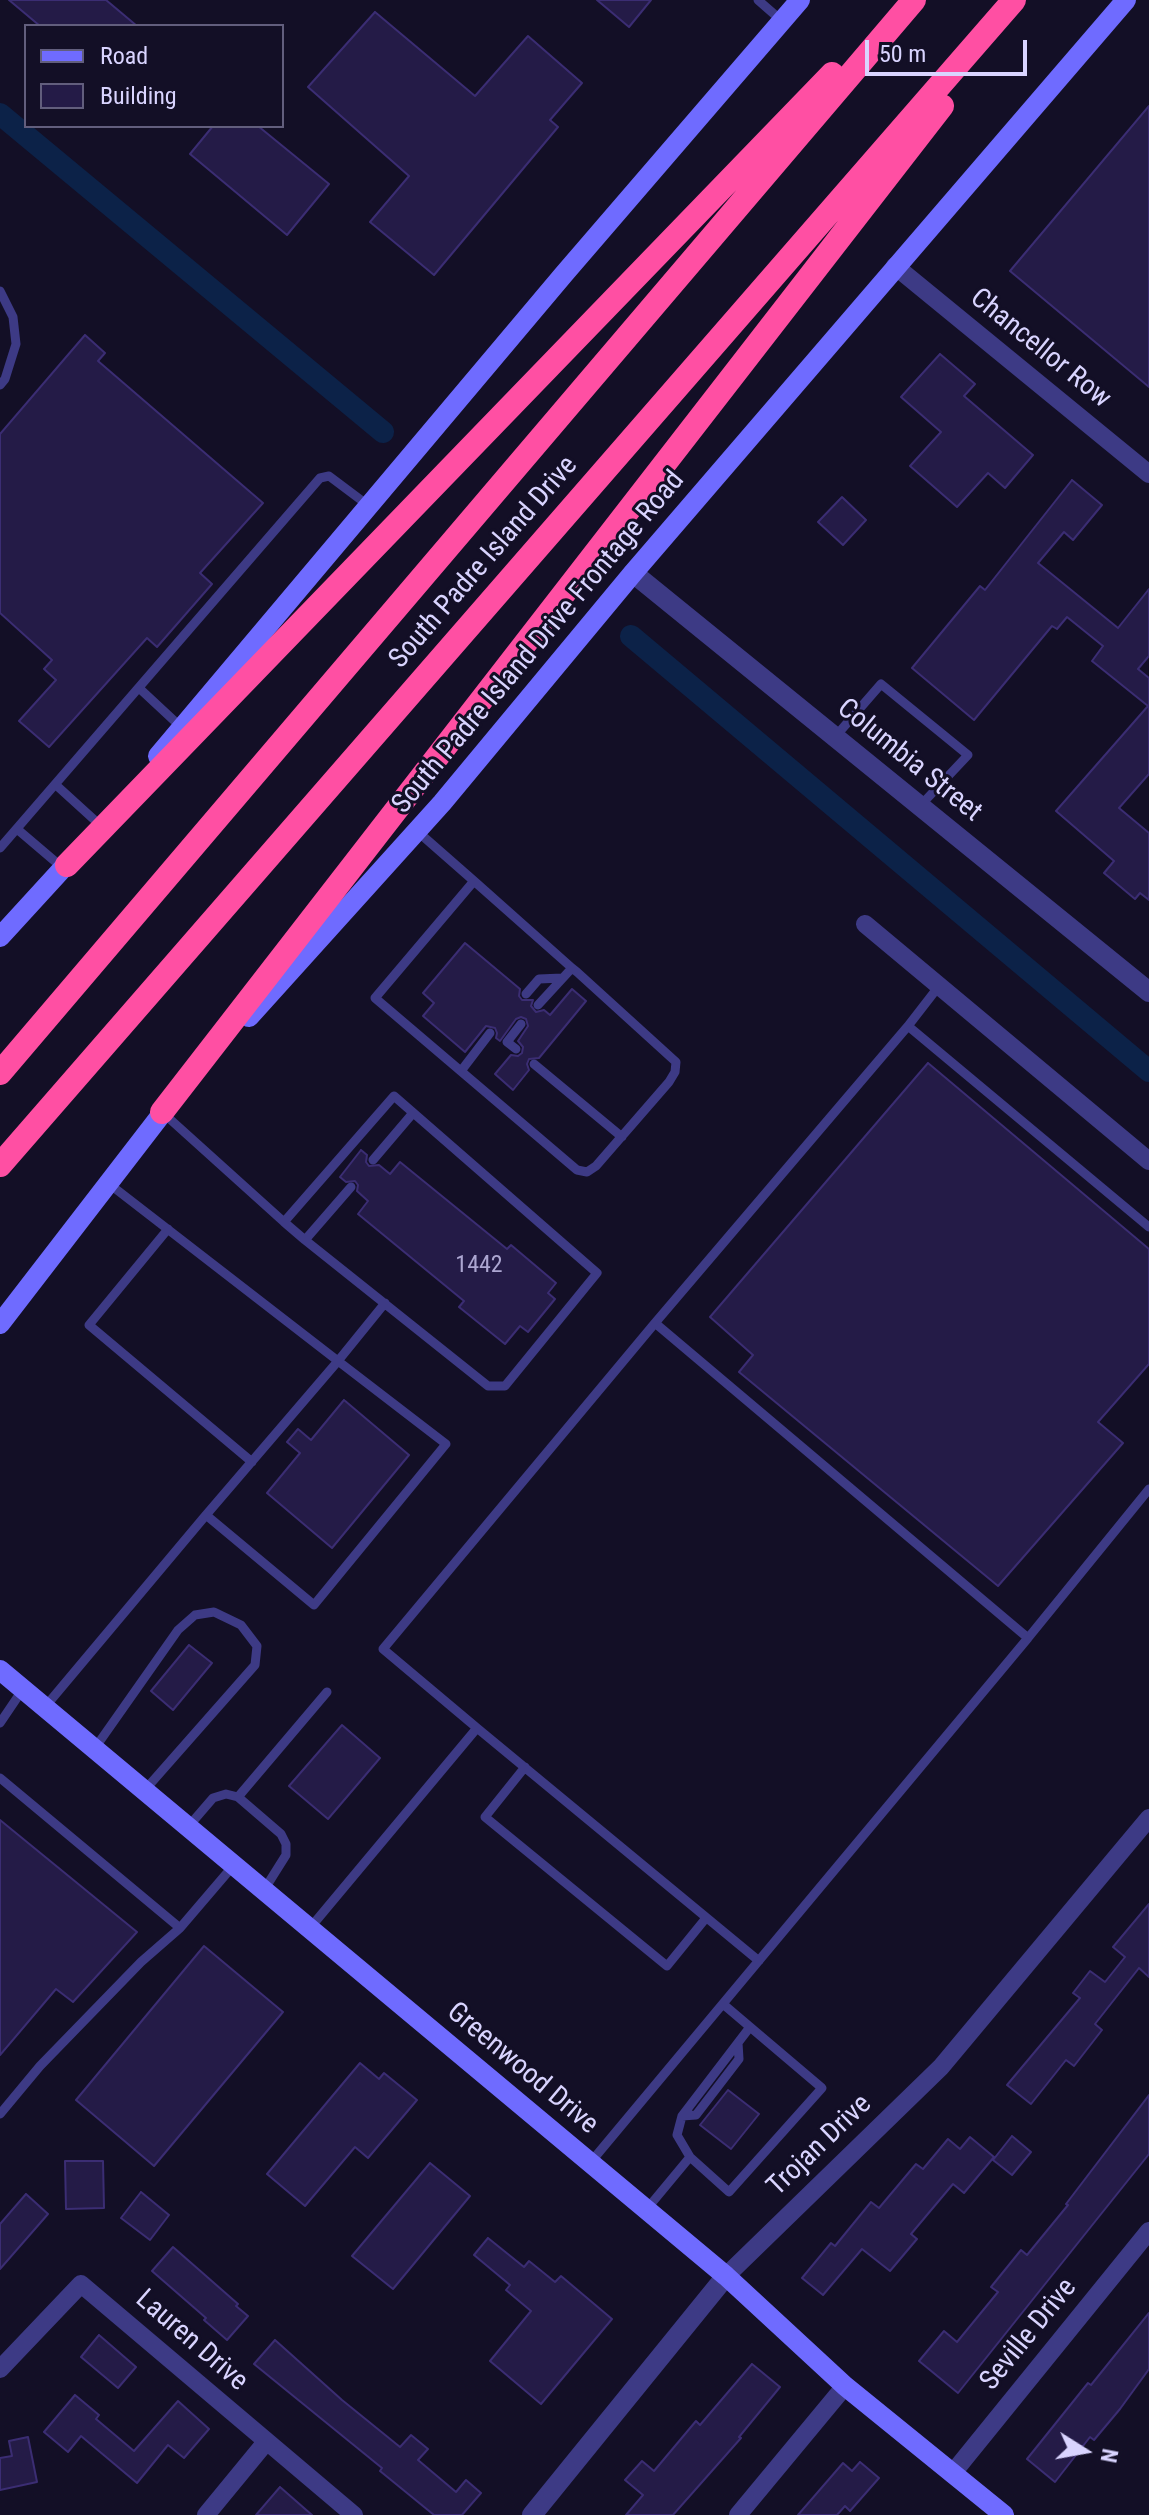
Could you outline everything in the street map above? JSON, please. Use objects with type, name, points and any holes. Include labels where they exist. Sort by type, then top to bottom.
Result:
[{"type":"highway","points":[[65,867],[903,0]]},
{"type":"highway","name":"South Padre Island Drive","points":[[0,1073],[914,0]]},
{"type":"highway","name":"South Padre Island Drive","points":[[0,1165],[1014,0]]},
{"type":"highway","points":[[162,1112],[1024,0]]},
{"type":"main road","points":[[0,937],[65,867],[800,0]]},
{"type":"main road","name":"South Padre Island Drive Frontage Road","points":[[0,1324],[162,1112],[417,831],[633,573],[1126,0]]},
{"type":"main road","name":"Greenwood Drive","points":[[0,1670],[726,2276],[845,2386],[1004,2515]]},
{"type":"street","name":"Chancellor Row","points":[[895,266],[1149,474]]},
{"type":"street","name":"Columbia Street","points":[[633,573],[1149,992]]},
{"type":"street","points":[[865,924],[1149,1161]]},
{"type":"street","name":"Trojan Drive","points":[[532,2515],[726,2276],[941,2067],[1149,1818]]},
{"type":"street","name":"Seville Drive","points":[[952,2474],[1149,2231]]},
{"type":"street","name":"Lauren Drive","points":[[0,2369],[81,2284],[354,2515]]},
{"type":"street","points":[[738,2515],[845,2386]]},
{"type":"street","points":[[206,2515],[266,2442]]},
{"type":"lane","points":[[758,0],[782,21]]},
{"type":"lane","points":[[0,291],[13,317],[16,344],[5,379],[0,385]]},
{"type":"lane","points":[[0,848],[320,478],[329,476],[369,506]]},
{"type":"lane","points":[[835,737],[881,684],[968,755],[920,806]]},
{"type":"lane","points":[[139,688],[182,728]]},
{"type":"lane","points":[[56,785],[100,825]]},
{"type":"lane","points":[[17,829],[65,867]]},
{"type":"lane","points":[[417,831],[474,881],[572,968],[676,1062],[669,1082],[596,1166],[587,1172],[577,1170],[375,998],[474,881]]},
{"type":"lane","points":[[538,1005],[572,968]]},
{"type":"lane","points":[[526,994],[539,979],[562,978]]},
{"type":"lane","points":[[759,1961],[383,1649],[939,986]]},
{"type":"lane","points":[[516,1049],[507,1042],[521,1024]]},
{"type":"lane","points":[[908,1026],[1149,1227]]},
{"type":"lane","points":[[461,1071],[490,1033]]},
{"type":"lane","points":[[534,1064],[622,1137]]},
{"type":"lane","points":[[162,1112],[284,1222],[305,1240],[488,1386],[505,1386],[597,1273],[394,1096],[284,1222]]},
{"type":"lane","points":[[373,1160],[413,1113]]},
{"type":"lane","points":[[108,1183],[446,1444],[314,1605],[206,1515]]},
{"type":"lane","points":[[305,1240],[351,1187]]},
{"type":"lane","points":[[168,1229],[89,1325],[252,1462]]},
{"type":"lane","points":[[45,1707],[385,1303]]},
{"type":"lane","points":[[655,1323],[1028,1638]]},
{"type":"lane","points":[[590,2163],[1149,1489]]},
{"type":"lane","points":[[94,1748],[178,1630],[195,1615],[214,1612],[241,1625],[257,1646],[255,1665],[144,1791]]},
{"type":"lane","points":[[0,1723],[23,1689]]},
{"type":"lane","points":[[238,1797],[327,1692]]},
{"type":"lane","points":[[310,1928],[477,1728]]},
{"type":"lane","points":[[525,1767],[485,1817],[667,1966],[706,1918]]},
{"type":"lane","points":[[0,1778],[180,1928]]},
{"type":"lane","points":[[188,1827],[213,1798],[226,1794],[238,1797],[281,1834],[286,1844],[286,1855],[264,1890]]},
{"type":"lane","points":[[0,2114],[40,2066],[141,1962],[180,1928],[234,1865]]},
{"type":"lane","points":[[723,2004],[822,2088],[729,2192],[690,2157],[677,2135],[682,2116],[750,2027]]},
{"type":"lane","points":[[646,2210],[690,2157]]},
{"type":"building","points":[[9,0],[106,0],[135,24],[38,24]]},
{"type":"building","points":[[597,0],[651,0],[629,27]]},
{"type":"building","points":[[375,12],[475,96],[528,36],[582,83],[550,120],[558,127],[434,275],[370,222],[409,176],[308,87]]},
{"type":"building","points":[[1149,106],[1149,387],[1010,271]]},
{"type":"building","points":[[211,128],[260,128],[329,184],[287,235],[190,154]]},
{"type":"building","points":[[85,335],[105,353],[98,361],[263,503],[200,573],[212,584],[157,647],[147,638],[49,747],[19,721],[56,680],[44,669],[52,660],[0,613],[0,434]]},
{"type":"building","points":[[940,354],[975,384],[964,396],[1033,455],[1005,488],[988,473],[957,507],[910,466],[941,432],[901,397]]},
{"type":"building","points":[[1072,480],[1102,505],[1073,540],[1064,532],[1038,563],[1118,628],[1149,589],[1149,656],[1138,669],[1149,678],[1149,774],[1119,808],[1149,833],[1149,900],[1140,893],[1135,899],[1104,873],[1114,861],[1056,811],[1148,706],[1092,661],[1103,646],[1067,617],[1057,629],[1052,626],[974,720],[912,668],[980,586],[985,590]]},
{"type":"building","points":[[842,497],[866,520],[843,545],[818,522]]},
{"type":"building","points":[[465,943],[520,989],[522,1000],[533,1000],[531,1006],[536,1012],[544,1010],[550,1015],[572,989],[586,1001],[539,1058],[529,1059],[529,1070],[513,1090],[495,1074],[511,1055],[522,1053],[523,1047],[518,1041],[528,1026],[526,1019],[516,1019],[500,1041],[496,1038],[495,1028],[486,1026],[465,1052],[423,1016],[434,1003],[423,993]]},
{"type":"building","points":[[928,1063],[1149,1249],[1149,1364],[1098,1422],[1123,1443],[998,1586],[739,1372],[753,1355],[710,1317]]},
{"type":"building","points":[[361,1150],[367,1155],[369,1166],[379,1165],[390,1174],[400,1162],[507,1249],[511,1245],[556,1283],[548,1293],[555,1299],[528,1332],[520,1326],[505,1344],[459,1307],[464,1301],[358,1214],[368,1201],[357,1191],[355,1181],[346,1182],[340,1177]]},
{"type":"building","points":[[344,1400],[409,1455],[332,1548],[267,1493],[300,1453],[287,1442],[298,1429],[311,1440]]},
{"type":"building","points":[[189,1645],[212,1663],[173,1710],[151,1691]]},
{"type":"building","points":[[342,1725],[380,1758],[328,1819],[289,1786]]},
{"type":"building","points":[[0,1820],[137,1932],[73,2002],[56,1989],[0,2055]]},
{"type":"building","points":[[1149,1904],[1149,1977],[1139,1968],[1095,2024],[1102,2030],[1074,2066],[1066,2060],[1031,2104],[1007,2085],[1080,1998],[1073,1993],[1090,1971],[1105,1982],[1125,1957],[1113,1947]]},
{"type":"building","points":[[204,1946],[283,2012],[154,2166],[76,2100]]},
{"type":"building","points":[[360,2063],[379,2079],[384,2073],[417,2100],[368,2158],[355,2147],[305,2206],[267,2174]]},
{"type":"building","points":[[728,2090],[759,2114],[731,2149],[700,2125]]},
{"type":"building","points":[[1149,2095],[1149,2154],[958,2393],[919,2361],[944,2331],[957,2342],[998,2292],[991,2287],[1021,2250],[1027,2255]]},
{"type":"building","points":[[1012,2136],[1031,2152],[1012,2175],[993,2160]]},
{"type":"building","points":[[970,2137],[994,2157],[964,2193],[953,2184],[911,2234],[917,2239],[890,2271],[862,2249],[823,2295],[802,2278],[831,2243],[835,2246],[871,2202],[879,2208],[916,2164],[923,2169],[948,2139],[960,2149]]},
{"type":"building","points":[[65,2161],[103,2161],[104,2208],[66,2209]]},
{"type":"building","points":[[430,2163],[470,2196],[393,2289],[352,2256]]},
{"type":"building","points":[[141,2192],[169,2215],[150,2240],[121,2218]]},
{"type":"building","points":[[26,2194],[48,2214],[0,2269],[0,2224]]},
{"type":"building","points":[[488,2238],[524,2267],[529,2261],[555,2282],[561,2276],[612,2319],[541,2404],[490,2361],[531,2311],[506,2290],[510,2285],[474,2255]]},
{"type":"building","points":[[173,2247],[248,2316],[227,2340],[152,2271]]},
{"type":"building","points":[[1149,2313],[1149,2369],[1120,2409],[1094,2440],[1090,2437],[1055,2482],[1027,2459]]},
{"type":"building","points":[[99,2335],[136,2367],[118,2388],[81,2357]]},
{"type":"building","points":[[275,2340],[400,2447],[411,2435],[428,2449],[418,2460],[456,2492],[466,2480],[481,2493],[462,2515],[434,2515],[380,2471],[382,2468],[254,2364]]},
{"type":"building","points":[[752,2364],[780,2387],[741,2438],[673,2515],[626,2515],[643,2495],[625,2480],[642,2461],[654,2471],[696,2421],[700,2425]]},
{"type":"building","points":[[75,2395],[99,2415],[96,2419],[134,2451],[178,2401],[209,2429],[184,2458],[168,2445],[137,2483],[81,2436],[68,2452],[44,2432]]},
{"type":"building","points":[[28,2437],[37,2482],[0,2490],[0,2458],[12,2456],[9,2441]]},
{"type":"building","points":[[860,2462],[879,2478],[850,2511],[845,2506],[837,2515],[798,2515],[843,2463],[852,2471]]},
{"type":"building","points":[[280,2487],[312,2515],[256,2515]]},
{"type":"waterway","points":[[0,114],[383,432]]},
{"type":"waterway","points":[[631,636],[1149,1071]]}]
